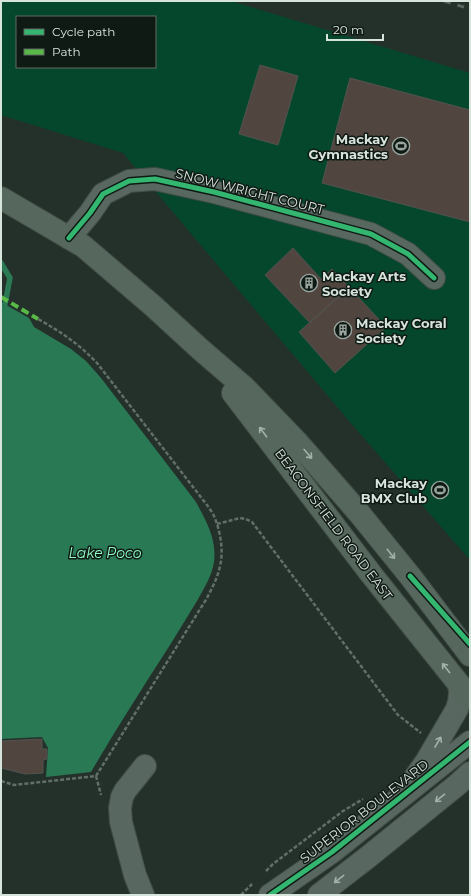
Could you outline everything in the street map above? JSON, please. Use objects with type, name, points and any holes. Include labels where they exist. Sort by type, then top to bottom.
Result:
[{"type":"main road","name":"BEACONSFIELD ROAD EAST","points":[[1,198],[82,246],[152,305],[244,387],[297,442],[358,513],[410,576],[470,655]]},
{"type":"main road","name":"BEACONSFIELD ROAD EAST","points":[[200,349],[371,574],[464,691]]},
{"type":"street","name":"SNOW WRIGHT COURT","points":[[69,238],[103,194],[130,181],[155,179],[214,192],[371,234],[408,254],[434,278]]},
{"type":"street","points":[[410,576],[470,644]]},
{"type":"street","points":[[400,797],[426,762],[457,709],[460,701],[460,692],[464,691]]},
{"type":"street","name":"SUPERIOR BOULEVARD","points":[[263,887],[332,852],[470,742]]},
{"type":"street","points":[[141,889],[121,822],[120,808],[125,791],[145,766]]},
{"type":"street","points":[[319,895],[466,779]]},
{"type":"path","points":[[1,781],[14,785],[96,776],[207,598],[215,582],[220,565],[221,554],[217,524],[207,505],[87,352],[66,336],[38,319]]},
{"type":"path","points":[[217,524],[240,518],[252,522],[398,715],[426,736]]},
{"type":"path","points":[[263,874],[273,864],[343,811],[368,796]]},
{"type":"path","points":[[241,895],[263,887]]},
{"type":"shaded area","points":[[1,1],[231,1],[470,73],[470,560],[349,421],[123,153],[1,115]]},
{"type":"water","name":"Lake Poco","points":[[1,302],[29,318],[34,327],[71,349],[86,361],[101,378],[196,502],[210,530],[214,546],[213,567],[205,587],[91,772],[46,777],[48,748],[42,737],[1,739]]},
{"type":"building","points":[[260,65],[298,76],[278,145],[239,134]]},
{"type":"building","name":"Mackay Gymnastics","points":[[350,78],[470,110],[470,222],[322,183]]},
{"type":"building","name":"Mackay Arts Society","points":[[293,248],[321,279],[332,269],[349,287],[310,323],[265,275]]},
{"type":"building","name":"Mackay Coral Society","points":[[349,287],[386,327],[335,373],[299,332]]},
{"type":"building","points":[[42,739],[42,749],[47,749],[47,759],[43,760],[43,773],[25,774],[1,768],[1,741]]},
{"type":"waterway","points":[[1,263],[10,278],[5,304]]},
{"type":"railway","points":[[444,1],[470,9]]},
{"type":"marked path","points":[[1,297],[38,319]]},
{"type":"cycle path","points":[[69,238],[90,213],[103,194],[129,181],[155,179],[214,192],[371,234],[408,254],[434,278]]},
{"type":"cycle path","points":[[410,576],[470,644]]},
{"type":"cycle path","points":[[270,895],[332,852],[470,742]]},
{"type":"place","name":"Mackay Gymnastics","points":[[401,146]]},
{"type":"place","name":"Mackay Arts Society","points":[[309,283]]},
{"type":"place","name":"Mackay Coral Society","points":[[343,330]]},
{"type":"place","name":"Mackay BMX Club","points":[[440,490]]}]
